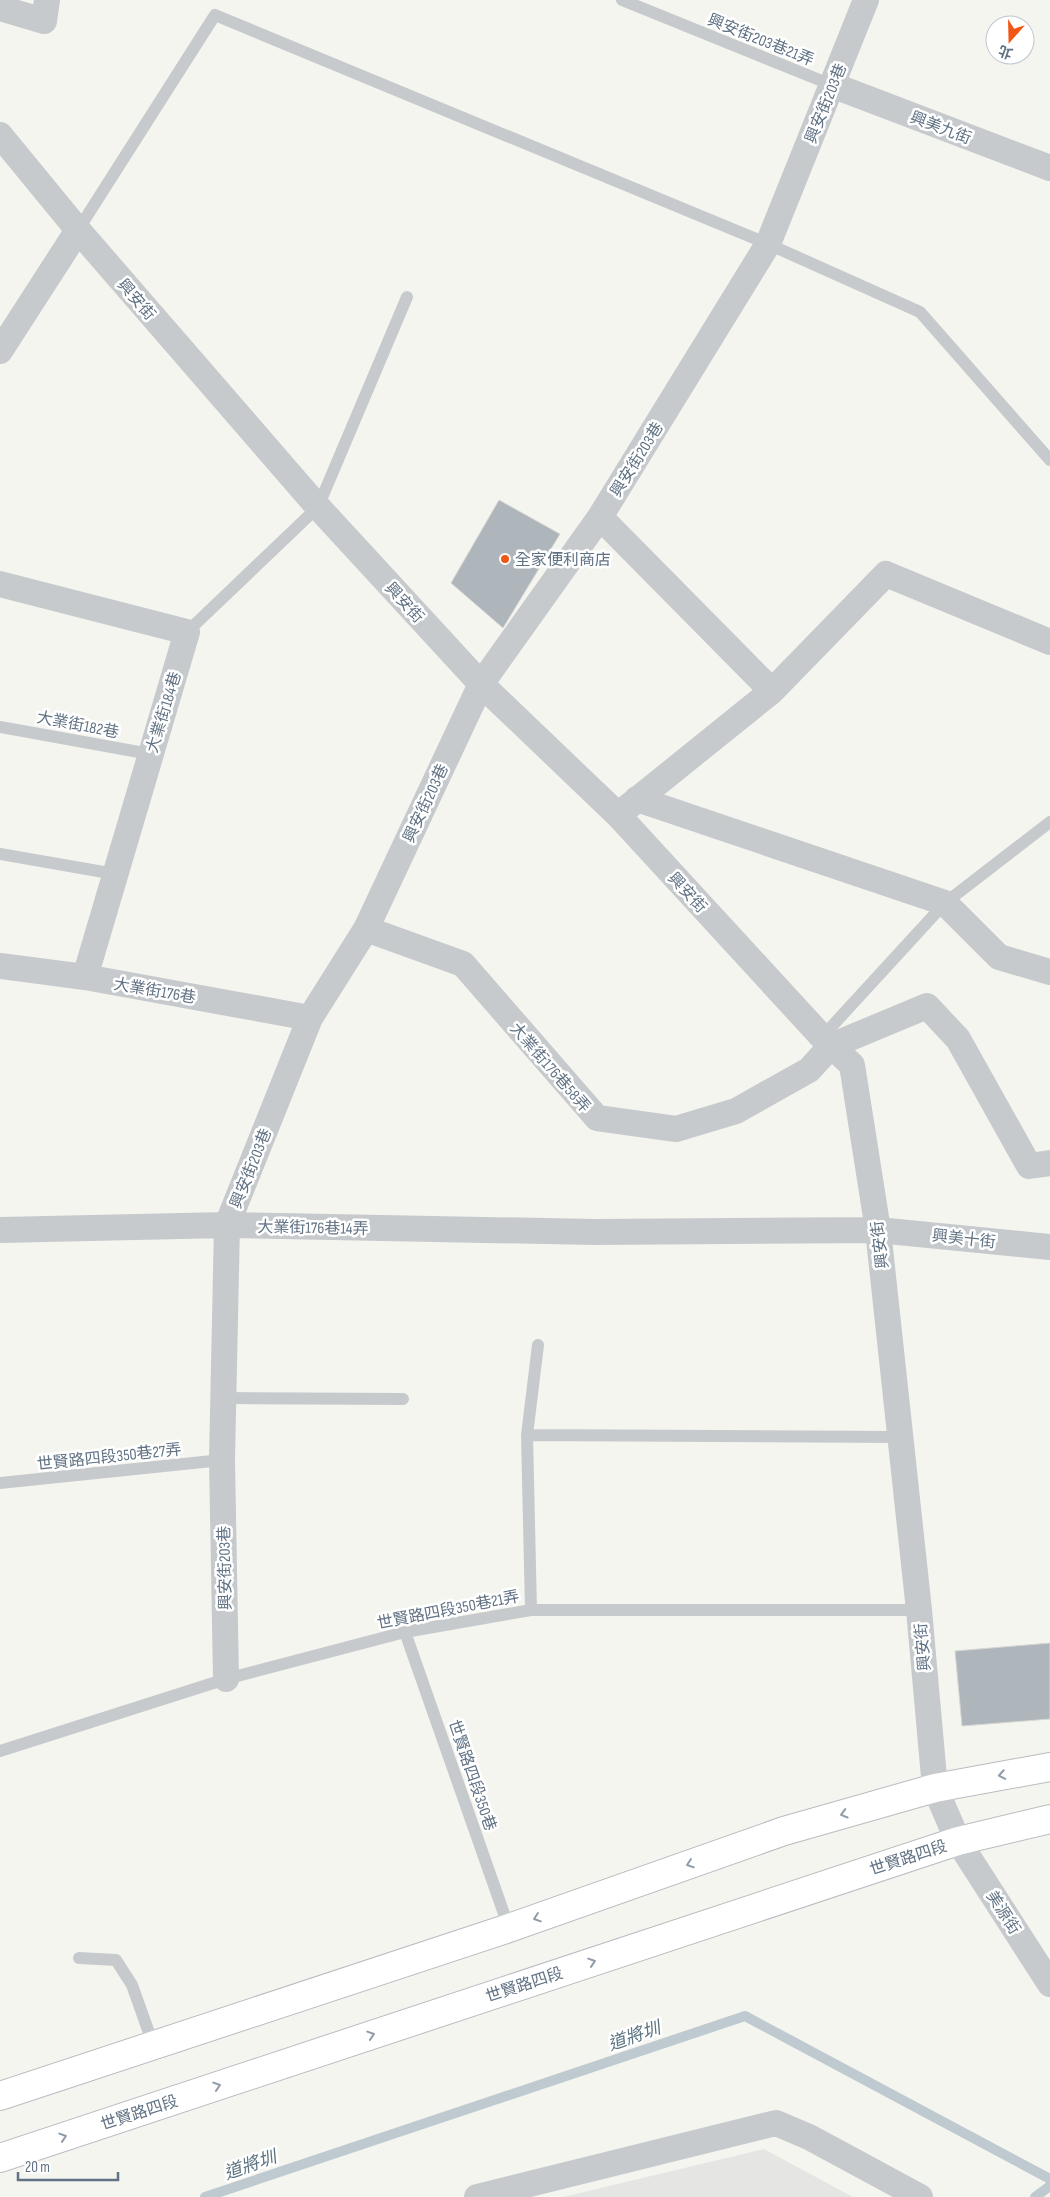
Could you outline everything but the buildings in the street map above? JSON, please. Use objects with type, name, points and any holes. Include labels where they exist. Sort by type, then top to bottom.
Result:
[{"type":"main road","points":[[0,2096],[509,1928],[784,1831],[935,1788],[1050,1767]]},
{"type":"main road","name":"世賢路四段","points":[[0,2158],[958,1841],[1050,1819]]},
{"type":"street","points":[[0,8],[44,22],[47,0]]},
{"type":"street","name":"興安街203巷","points":[[226,1679],[222,1460],[227,1225],[310,1018],[366,929],[480,684],[600,518],[768,244],[866,0]]},
{"type":"street","name":"興美九街","points":[[832,85],[1050,168]]},
{"type":"street","name":"興安街","points":[[0,135],[78,230],[318,507],[480,684],[627,807],[827,1041],[852,1065],[878,1230],[919,1610],[935,1788],[958,1841]]},
{"type":"street","points":[[0,351],[78,230]]},
{"type":"street","points":[[600,518],[772,692]]},
{"type":"street","points":[[627,807],[772,692],[886,574],[1050,642]]},
{"type":"street","points":[[0,584],[187,632]]},
{"type":"street","name":"大業街184巷","points":[[85,977],[187,632]]},
{"type":"street","points":[[627,807],[945,903],[999,957],[1050,972]]},
{"type":"street","name":"大業街176巷58弄","points":[[366,929],[463,964],[556,1074],[597,1118],[676,1129],[736,1111],[810,1070],[827,1041]]},
{"type":"street","name":"大業街176巷","points":[[0,966],[85,977],[310,1018]]},
{"type":"street","points":[[827,1041],[927,1006],[958,1039],[1029,1166],[1050,1163]]},
{"type":"street","name":"大業街176巷14弄","points":[[0,1230],[227,1225],[595,1232],[878,1230]]},
{"type":"street","name":"興美十街","points":[[878,1230],[1050,1247]]},
{"type":"street","name":"美源街","points":[[958,1841],[1050,1984]]},
{"type":"street","points":[[477,2197],[776,2124],[810,2137],[920,2197]]},
{"type":"lane","name":"興安街203巷21弄","points":[[622,0],[832,85]]},
{"type":"lane","points":[[78,230],[214,15],[768,244],[920,312],[1050,460]]},
{"type":"lane","points":[[187,632],[318,507],[407,297]]},
{"type":"lane","name":"大業街182巷","points":[[0,726],[150,754]]},
{"type":"lane","points":[[827,1041],[945,903],[1050,822]]},
{"type":"lane","points":[[0,854],[115,874]]},
{"type":"lane","points":[[532,1610],[527,1435],[538,1345]]},
{"type":"lane","points":[[223,1398],[404,1399]]},
{"type":"lane","points":[[527,1435],[901,1438]]},
{"type":"lane","name":"世賢路四段350巷27弄","points":[[0,1483],[222,1460]]},
{"type":"lane","name":"世賢路四段350巷21弄","points":[[0,1751],[226,1679],[405,1632],[532,1610],[919,1610]]},
{"type":"lane","name":"世賢路四段350巷","points":[[405,1632],[509,1928]]},
{"type":"lane","points":[[78,1958],[116,1960],[132,1985],[153,2044]]},
{"type":"shaded area","points":[[764,2149],[853,2197],[563,2197]]},
{"type":"waterway","name":"道將圳","points":[[205,2197],[745,2016],[1050,2179]]},
{"type":"waterway","name":"道將圳","points":[[1035,2197],[1050,2186]]},
{"type":"place","name":"全家便利商店","points":[[505,559]]}]
